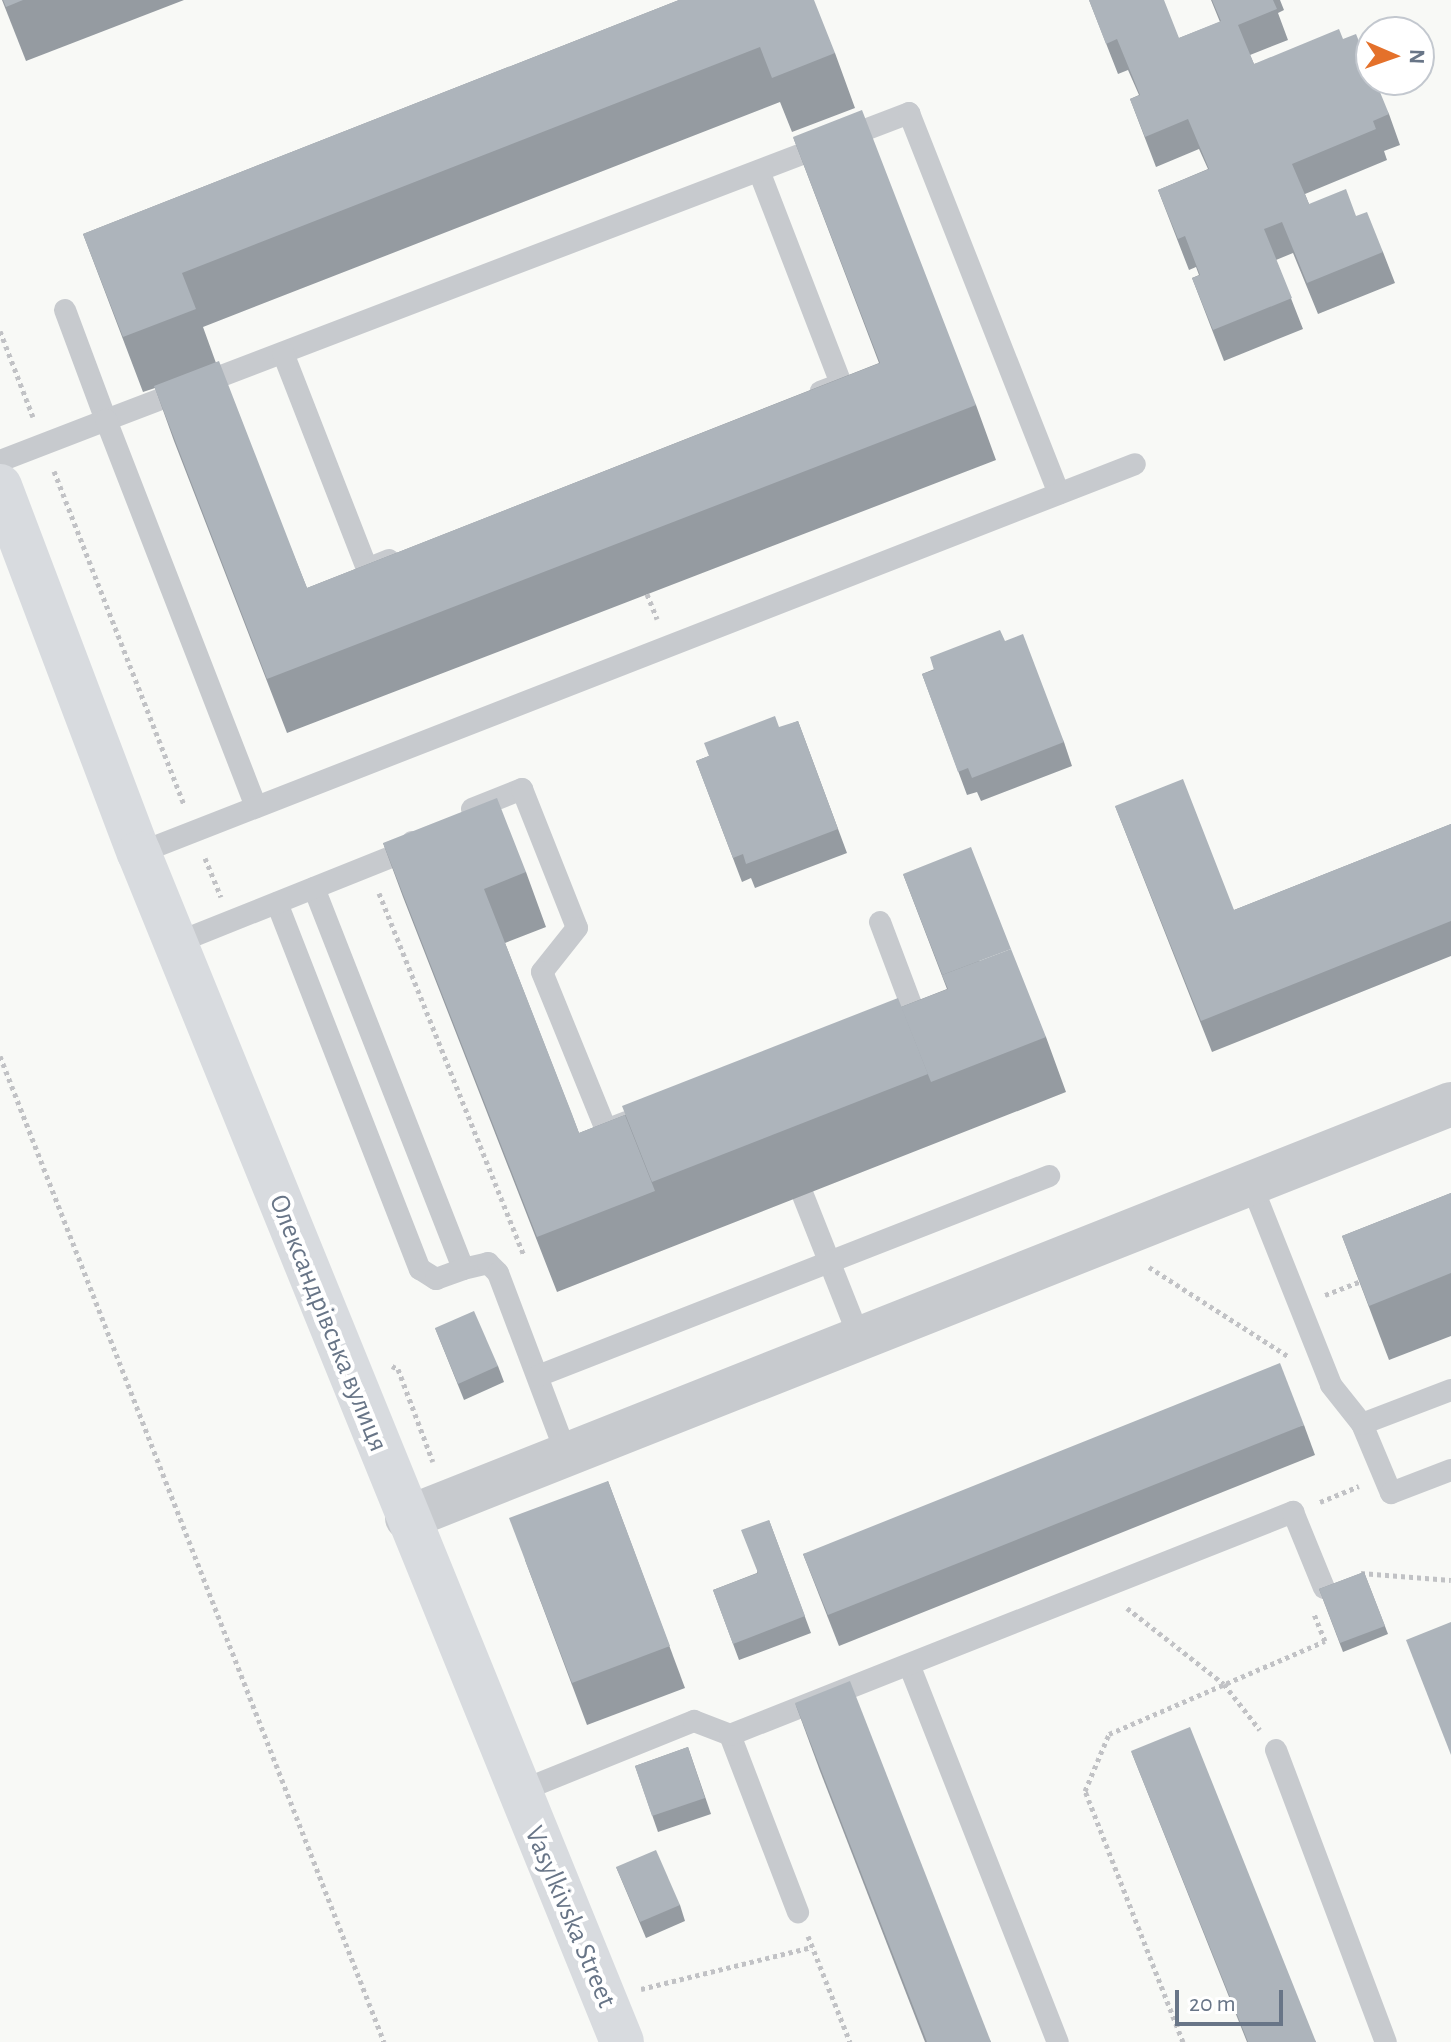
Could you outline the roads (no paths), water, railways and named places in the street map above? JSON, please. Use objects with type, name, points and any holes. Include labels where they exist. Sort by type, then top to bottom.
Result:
[{"type":"street","name":"Олександрівська вулиця","points":[[0,486],[139,853],[518,1792]]},
{"type":"street","points":[[407,1518],[1105,1238],[1451,1104]]},
{"type":"street","name":"Vasylkivska Street","points":[[518,1792],[622,2042]]},
{"type":"lane","points":[[0,461],[909,113],[1059,493]]},
{"type":"lane","points":[[759,171],[841,384],[799,401]]},
{"type":"lane","points":[[65,310],[256,807]]},
{"type":"lane","points":[[283,353],[367,569],[411,552]]},
{"type":"lane","points":[[139,853],[1135,464]]},
{"type":"lane","points":[[453,816],[522,789],[577,928],[542,972],[606,1130],[646,1114]]},
{"type":"lane","points":[[176,943],[404,852],[425,826]]},
{"type":"lane","points":[[314,888],[463,1269]]},
{"type":"lane","points":[[277,903],[420,1269],[436,1279],[488,1263],[498,1273],[566,1453]]},
{"type":"lane","points":[[870,1027],[913,1010],[880,922]]},
{"type":"lane","points":[[784,1145],[859,1337]]},
{"type":"lane","points":[[538,1376],[1049,1176]]},
{"type":"lane","points":[[1250,1181],[1331,1385],[1362,1424],[1391,1493],[1451,1470]]},
{"type":"lane","points":[[1362,1424],[1451,1390]]},
{"type":"lane","points":[[518,1792],[694,1721],[730,1735],[1105,1590],[1293,1512],[1324,1588]]},
{"type":"lane","points":[[910,1667],[1058,2042]]},
{"type":"lane","points":[[730,1735],[798,1912]]},
{"type":"lane","points":[[1276,1750],[1386,2042]]}]
